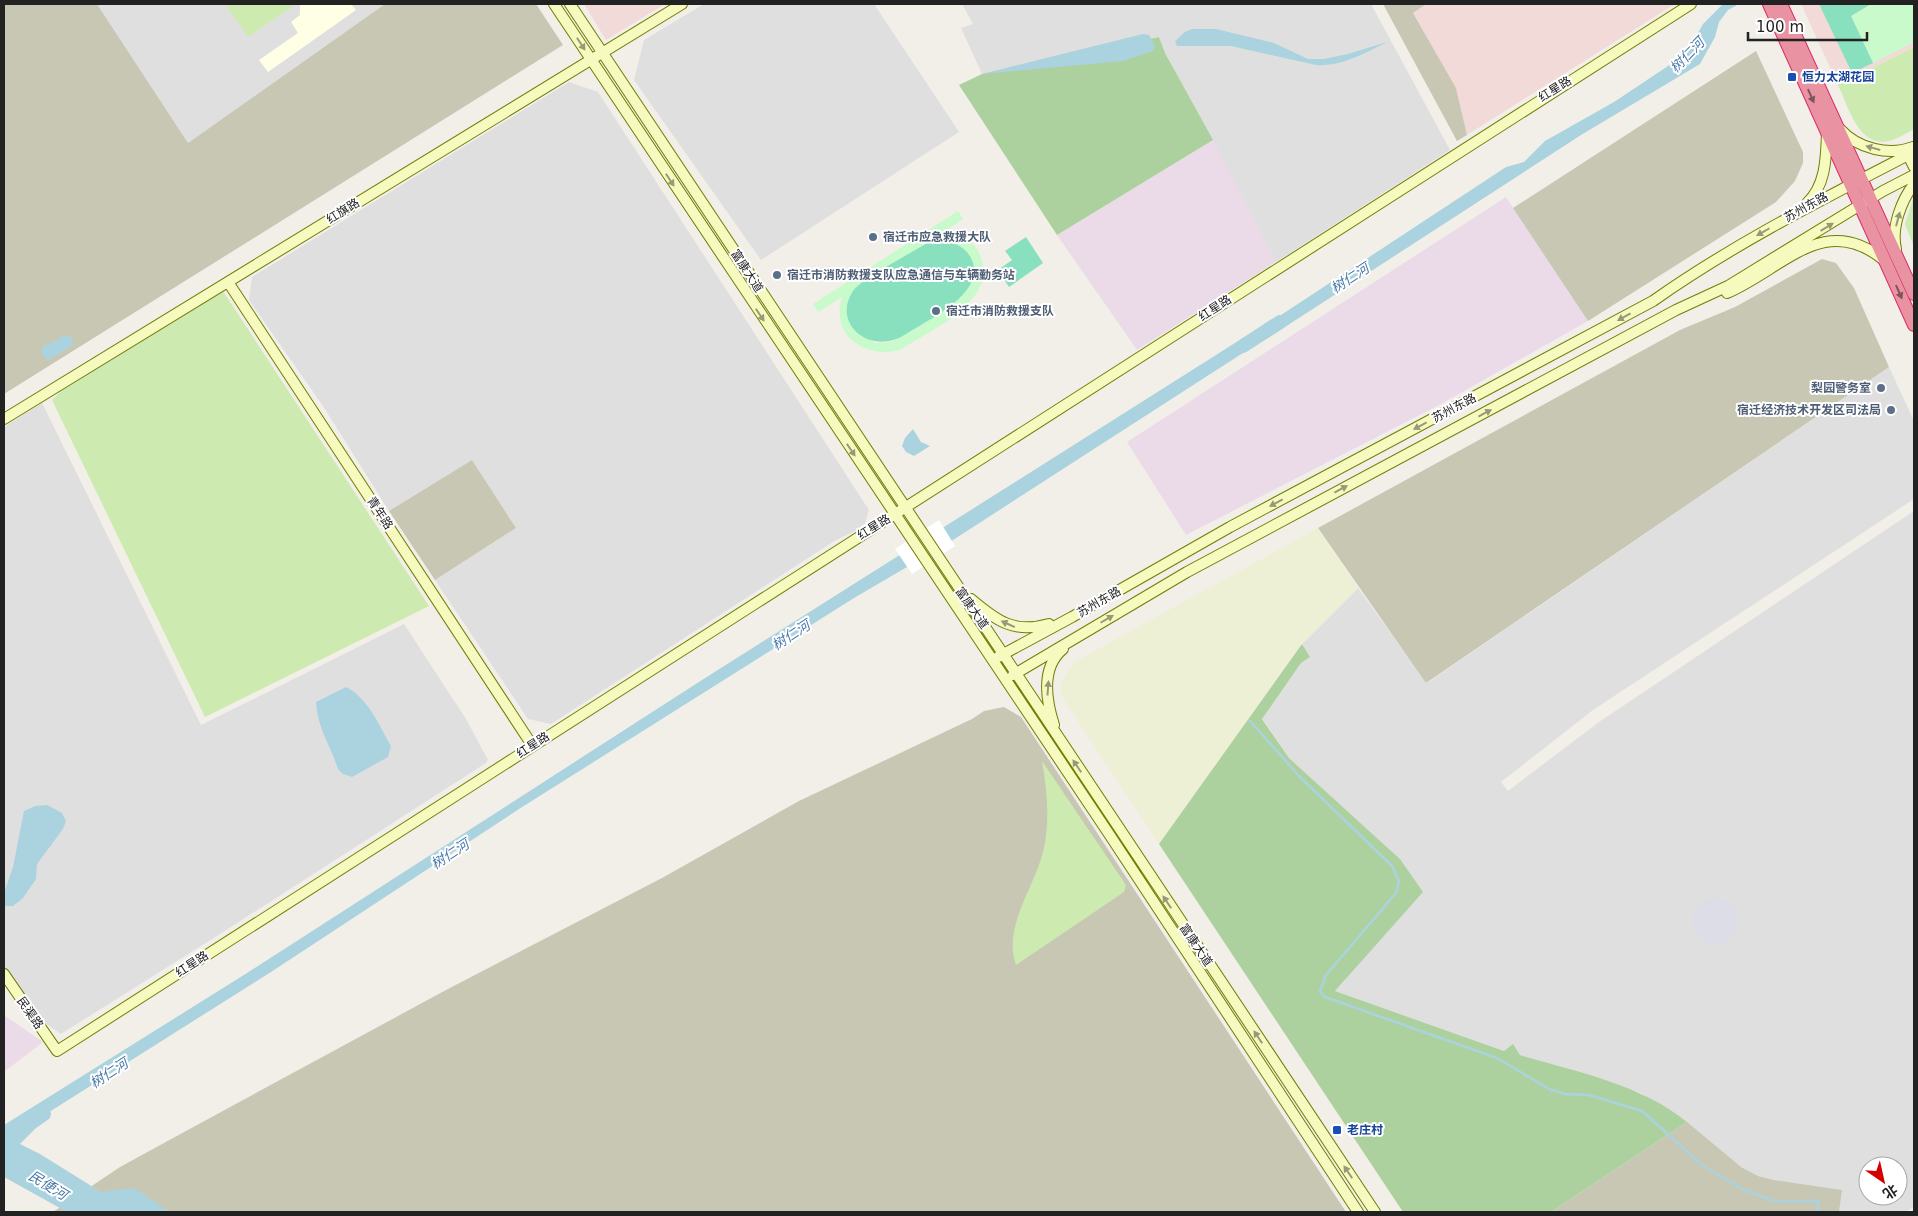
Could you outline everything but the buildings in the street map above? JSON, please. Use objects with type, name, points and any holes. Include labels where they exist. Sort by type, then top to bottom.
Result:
[{"type":"highway","points":[[1769,4],[1832,129]]},
{"type":"highway","points":[[1782,4],[1855,182],[1859,207],[1914,294]]},
{"type":"highway","points":[[1855,182],[1871,199],[1914,325]]},
{"type":"street","name":"富康大道","points":[[554,4],[1049,745],[1358,1212]]},
{"type":"street","name":"富康大道","points":[[570,4],[1375,1212]]},
{"type":"street","name":"红旗路","points":[[4,419],[682,4]]},
{"type":"street","name":"红星路","points":[[57,1051],[1529,106],[1691,4]]},
{"type":"street","points":[[1800,211],[1811,199],[1821,182],[1832,129],[1847,138],[1877,150],[1912,151],[1914,166]]},
{"type":"street","name":"苏州东路","points":[[992,660],[1072,618],[1230,527],[1652,301],[1703,266],[1912,151]]},
{"type":"street","name":"苏州东路","points":[[1005,680],[1187,572],[1676,310],[1728,286],[1914,175]]},
{"type":"street","points":[[1676,310],[1742,286],[1812,245],[1829,240],[1857,243],[1892,260],[1896,225],[1906,196],[1914,184]]},
{"type":"street","name":"青年路","points":[[228,282],[532,745]]},
{"type":"street","points":[[960,590],[984,611],[1015,628],[1038,628],[1072,618]]},
{"type":"street","points":[[1049,745],[1058,737],[1047,698],[1049,675],[1056,655],[1081,634]]},
{"type":"street","name":"民渠路","points":[[4,974],[57,1051]]},
{"type":"street","points":[[1264,1072],[1276,1064]]},
{"type":"street","points":[[1304,1132],[1316,1124]]},
{"type":"shaded area","points":[[4,4],[97,4],[188,143],[385,4],[536,4],[563,45],[4,394]]},
{"type":"shaded area","points":[[97,4],[385,4],[188,143]]},
{"type":"shaded area","points":[[300,4],[351,4],[356,10],[268,72],[259,60],[298,33],[291,22],[300,15]]},
{"type":"shaded area","points":[[584,4],[665,4],[606,40]]},
{"type":"shaded area","points":[[704,4],[874,4],[959,132],[761,260],[634,80],[644,40]]},
{"type":"shaded area","points":[[962,4],[1371,4],[1450,150],[1276,262],[1165,53],[1159,37],[982,74],[961,28],[973,24]]},
{"type":"shaded area","points":[[1383,4],[1426,4],[1413,13],[1456,88],[1467,135],[1457,141]]},
{"type":"shaded area","points":[[1426,4],[1675,4],[1467,135],[1456,88],[1413,13]]},
{"type":"shaded area","points":[[1801,4],[1914,4],[1914,47],[1838,85]]},
{"type":"shaded area","points":[[1756,51],[1803,152],[1803,163],[1795,181],[1776,202],[1588,321],[1513,208]]},
{"type":"shaded area","points":[[569,82],[598,92],[869,510],[865,523],[857,530],[836,540],[551,724],[528,719],[435,580],[516,528],[472,460],[389,511],[323,406],[249,300],[252,277]]},
{"type":"shaded area","points":[[1213,140],[1276,262],[1137,350],[1057,235]]},
{"type":"shaded area","points":[[1506,197],[1588,321],[1443,403],[1186,535],[1127,442]]},
{"type":"shaded area","points":[[1822,259],[1836,263],[1854,288],[1889,367],[1426,683],[1318,528],[1680,330],[1735,307]]},
{"type":"shaded area","points":[[1889,367],[1914,421],[1914,499],[1593,710],[1501,782],[1508,791],[1599,722],[1914,511],[1914,1207],[1905,1212],[1839,1212],[1841,1190],[1758,1176],[1741,1167],[1641,1093],[1520,1055],[1513,1045],[1504,1051],[1335,991],[1344,982],[1400,859],[1289,758],[1262,718],[1301,663],[1310,657],[1302,644],[1358,588],[1427,683]]},
{"type":"shaded area","points":[[42,403],[201,725],[404,624],[466,719],[488,760],[220,934],[61,1034],[45,1023],[4,965],[4,427]]},
{"type":"shaded area","points":[[472,460],[516,528],[435,580],[389,511]]},
{"type":"shaded area","points":[[1318,528],[1358,588],[1302,644],[1159,844],[1062,697],[1061,682],[1074,662]]},
{"type":"shaded area","points":[[1004,707],[1021,717],[1346,1212],[53,1212],[120,1167],[446,990],[662,878],[799,801],[972,719],[984,711]]},
{"type":"shaded area","points":[[1715,898],[1728,902],[1734,908],[1738,921],[1734,934],[1728,940],[1715,944],[1702,940],[1696,934],[1692,921],[1696,908],[1702,902]]},
{"type":"shaded area","points":[[4,1015],[43,1042],[4,1072]]},
{"type":"shaded area","points":[[1687,1122],[1741,1167],[1758,1176],[1842,1190],[1839,1212],[1551,1212]]},
{"type":"green space","points":[[225,4],[296,4],[248,37]]},
{"type":"green space","points":[[1819,4],[1871,4],[1851,16],[1873,63],[1852,73]]},
{"type":"green space","points":[[1871,4],[1914,4],[1914,42],[1873,63],[1851,16]]},
{"type":"green space","points":[[1159,37],[1165,53],[1213,140],[1057,235],[959,85],[982,74]]},
{"type":"green space","points":[[1914,47],[1914,129],[1893,140],[1881,142],[1872,139],[1857,125],[1838,85]]},
{"type":"green space","points":[[1913,199],[1914,203],[1914,247],[1905,224]]},
{"type":"green space","points":[[958,211],[963,219],[947,230],[973,244],[980,254],[982,261],[983,276],[978,290],[969,303],[942,325],[900,350],[874,351],[853,342],[841,323],[842,297],[818,312],[813,304]],"holes":[[[939,240],[951,242],[966,252],[892,342],[875,343],[852,327],[848,305],[858,286],[927,243]]]},
{"type":"green space","points":[[1026,237],[1043,263],[1009,287],[998,270],[1012,260],[1005,251]]},
{"type":"green space","points":[[939,240],[957,245],[965,250],[971,258],[974,271],[971,283],[964,293],[954,304],[941,313],[893,340],[880,342],[858,334],[851,325],[847,315],[848,303],[853,291],[887,266],[927,243]]},
{"type":"green space","points":[[223,291],[429,606],[205,717],[52,400],[60,392]]},
{"type":"green space","points":[[1302,644],[1310,657],[1301,663],[1262,719],[1289,758],[1400,859],[1423,892],[1335,991],[1504,1051],[1513,1044],[1520,1055],[1586,1074],[1629,1089],[1650,1098],[1687,1122],[1551,1212],[1403,1212],[1159,844]]},
{"type":"green space","points":[[1042,761],[1126,885],[1124,892],[1016,965],[1013,936],[1022,906],[1040,862],[1046,837],[1047,804]]},
{"type":"water","points":[[1723,4],[1739,4],[1728,10],[1719,22],[1715,37],[1700,64],[1581,135],[1268,338],[1263,329],[1266,325],[1506,167],[1524,162],[1545,141],[1614,102],[1686,54],[1703,24]]},
{"type":"water","points":[[1192,29],[1216,29],[1274,43],[1308,59],[1324,59],[1348,54],[1387,42],[1344,62],[1316,65],[1231,46],[1177,46],[1175,41],[1185,32]]},
{"type":"water","points":[[1143,34],[1149,35],[1155,46],[1153,51],[1123,61],[982,74]]},
{"type":"water","name":"民便河","points":[[1255,333],[1260,342],[953,540],[854,598],[519,809],[271,972],[8,1138],[40,1154],[101,1192],[134,1188],[170,1212],[67,1212],[4,1177],[4,1125],[247,973],[702,680],[1246,336]]},
{"type":"water","points":[[66,335],[72,338],[73,345],[47,361],[42,353],[42,347]]},
{"type":"water","points":[[913,429],[921,442],[930,446],[914,456],[906,452],[902,446],[905,438]]},
{"type":"water","points":[[346,687],[367,705],[391,746],[388,757],[352,777],[343,774],[338,769],[319,720],[316,702]]},
{"type":"water","points":[[47,805],[62,813],[66,821],[63,829],[37,864],[36,879],[23,898],[13,906],[4,906],[4,893],[13,867],[24,811],[35,806]]},
{"type":"pier","points":[[939,520],[955,546],[912,574],[895,549]]},
{"type":"waterway","name":"树仁河","points":[[1243,346],[1280,322]]},
{"type":"waterway","points":[[1250,721],[1299,776],[1392,866],[1399,882],[1396,893],[1326,975],[1320,992],[1325,997],[1497,1058],[1549,1089],[1565,1094],[1589,1095],[1642,1111],[1702,1165],[1742,1189],[1774,1201],[1819,1201],[1817,1212]]},
{"type":"waterway","name":"树仁河","points":[[4,1150],[31,1123],[44,1114]]},
{"type":"place","name":"恒力太湖花园","points":[[1792,77]]},
{"type":"place","name":"宿迁市应急救援大队","points":[[873,237]]},
{"type":"place","name":"宿迁市消防救援支队应急通信与车辆勤务站","points":[[777,275]]},
{"type":"place","name":"宿迁市消防救援支队","points":[[936,311]]},
{"type":"place","name":"梨园警务室","points":[[1881,388]]},
{"type":"place","name":"宿迁经济技术开发区司法局","points":[[1891,410]]},
{"type":"place","name":"老庄村","points":[[1337,1130]]}]
